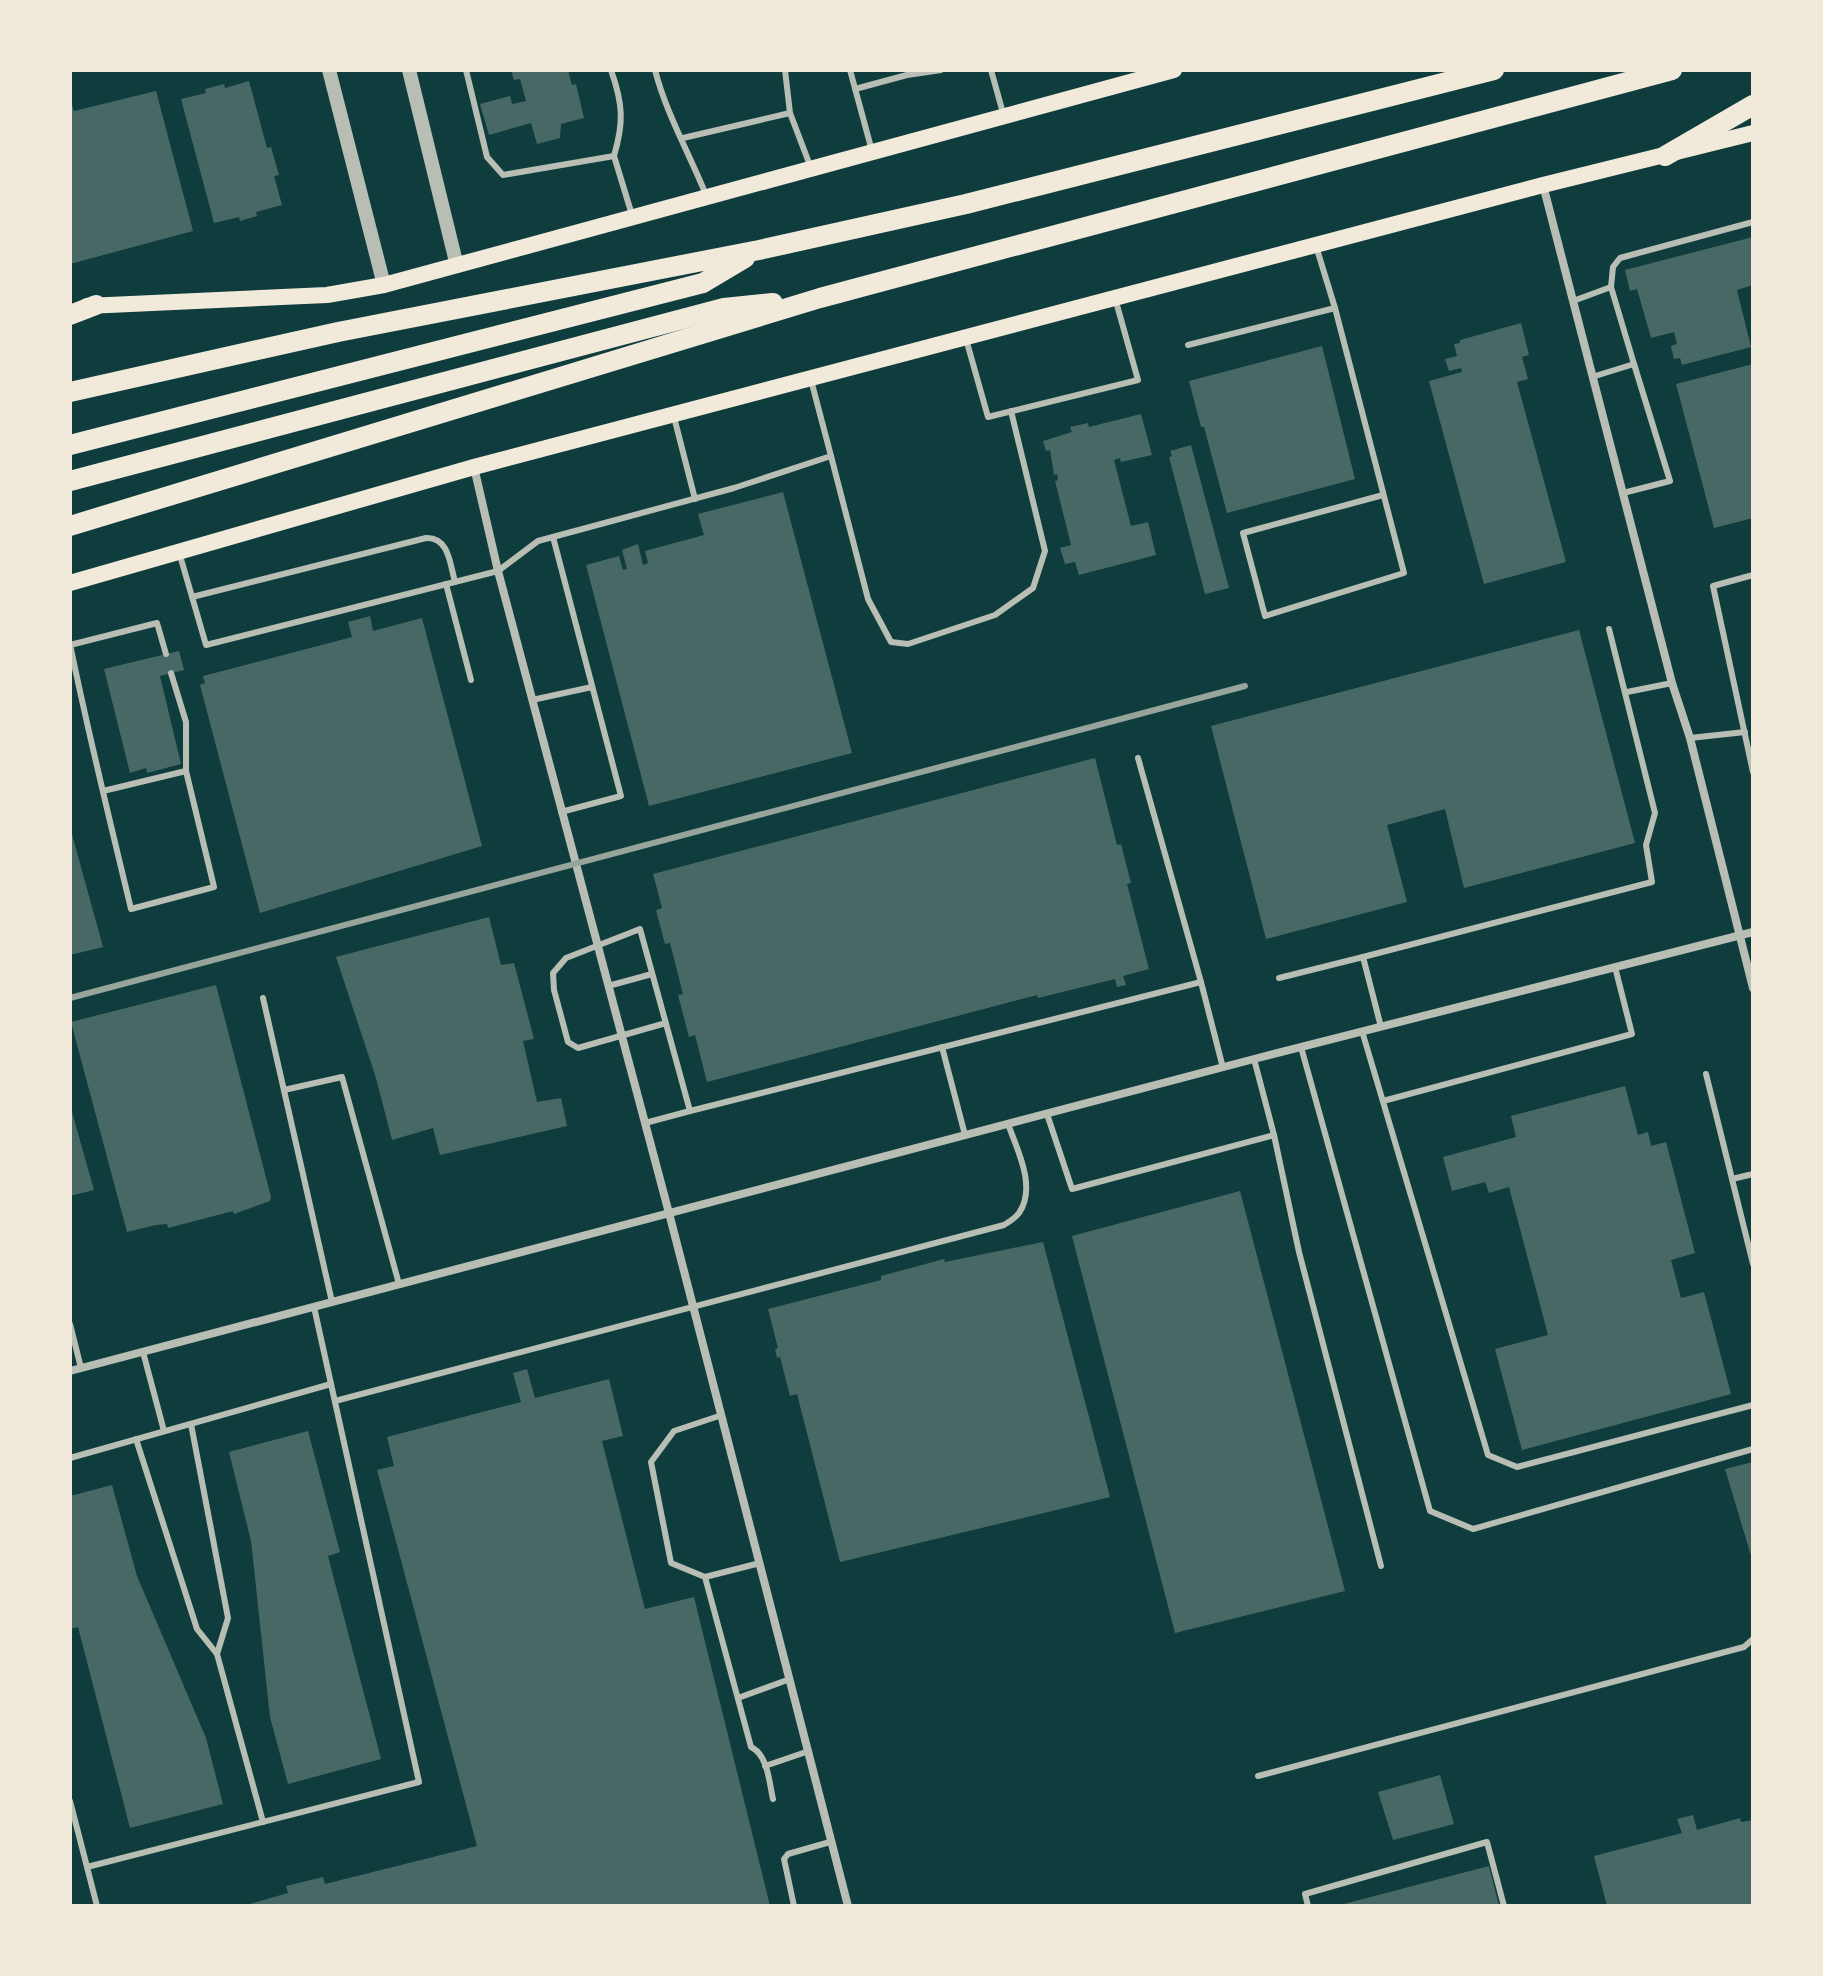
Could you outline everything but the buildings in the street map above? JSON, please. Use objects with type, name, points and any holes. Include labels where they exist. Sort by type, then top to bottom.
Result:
[{"type":"highway","points":[[70,392],[338,332],[759,250],[1060,182],[1494,70]]},
{"type":"highway","points":[[70,526],[820,298],[1672,70]]},
{"type":"highway","points":[[1665,156],[1753,105]]},
{"type":"highway","points":[[70,445],[703,283],[759,250]]},
{"type":"highway","points":[[70,481],[724,308],[820,298]]},
{"type":"highway","points":[[70,312],[96,305]]},
{"type":"main road","points":[[96,305],[327,295],[384,285],[1174,70]]},
{"type":"main road","points":[[70,583],[474,467],[1543,185],[1753,133]]},
{"type":"street","points":[[329,70],[384,285]]},
{"type":"street","points":[[409,70],[457,266]]},
{"type":"street","points":[[1543,185],[1753,988]]},
{"type":"street","points":[[474,467],[498,571],[694,1307],[848,1906]]},
{"type":"street","points":[[70,1371],[1254,1059],[1753,932]]},
{"type":"lane","points":[[466,70],[487,157],[503,175],[614,156]]},
{"type":"lane","points":[[611,70],[619,94],[621,129],[614,156],[633,218]]},
{"type":"lane","points":[[655,70],[662,98],[708,198]]},
{"type":"lane","points":[[785,70],[790,113],[811,169]]},
{"type":"lane","points":[[850,70],[873,153]]},
{"type":"lane","points":[[855,89],[907,75],[941,70]]},
{"type":"lane","points":[[991,70],[1004,117]]},
{"type":"lane","points":[[683,138],[790,113]]},
{"type":"lane","points":[[1623,493],[1670,481],[1611,287],[1613,267],[1620,258],[1753,222]]},
{"type":"lane","points":[[1315,246],[1335,308],[1404,573],[1265,616],[1243,533],[1383,495]]},
{"type":"lane","points":[[1573,301],[1611,287]]},
{"type":"lane","points":[[965,337],[988,417],[1138,380],[1115,298]]},
{"type":"lane","points":[[1188,345],[1335,308]]},
{"type":"lane","points":[[1592,377],[1634,364]]},
{"type":"lane","points":[[810,378],[868,599],[891,642],[908,644],[995,615],[1033,588],[1045,551],[1011,411]]},
{"type":"lane","points":[[673,414],[695,499]]},
{"type":"lane","points":[[179,552],[206,645],[498,571],[538,541],[695,499],[831,456]]},
{"type":"lane","points":[[553,537],[621,796],[561,812]]},
{"type":"lane","points":[[192,597],[426,538],[436,538],[442,542],[455,582]]},
{"type":"lane","points":[[1753,575],[1713,586],[1753,772]]},
{"type":"lane","points":[[446,584],[471,680]]},
{"type":"lane","points":[[166,654],[157,623],[70,645],[131,909],[214,887],[186,771],[186,722],[171,673]]},
{"type":"lane","points":[[1279,978],[1652,882],[1646,845],[1655,813],[1609,629]]},
{"type":"lane","points":[[1627,692],[1672,683]]},
{"type":"lane","points":[[532,700],[592,687]]},
{"type":"lane","points":[[1690,738],[1745,732]]},
{"type":"lane","points":[[1138,758],[1223,1068]]},
{"type":"lane","points":[[103,791],[186,771]]},
{"type":"lane","points":[[666,1023],[578,1048],[568,1042],[554,990],[553,973],[566,958],[640,929],[652,974],[666,1023],[690,1111]]},
{"type":"lane","points":[[1363,957],[1381,1027]]},
{"type":"lane","points":[[1383,1101],[1632,1034],[1615,967]]},
{"type":"lane","points":[[608,986],[652,974]]},
{"type":"lane","points":[[645,1123],[1201,982]]},
{"type":"lane","points":[[263,998],[332,1302]]},
{"type":"lane","points":[[1362,1031],[1488,1455],[1517,1467],[1753,1405]]},
{"type":"lane","points":[[942,1047],[965,1135]]},
{"type":"lane","points":[[1301,1047],[1430,1511],[1473,1529],[1753,1449]]},
{"type":"lane","points":[[1254,1059],[1299,1252],[1381,1566]]},
{"type":"lane","points":[[1706,1074],[1753,1264]]},
{"type":"lane","points":[[284,1090],[342,1077],[399,1284]]},
{"type":"lane","points":[[1047,1114],[1072,1189],[1274,1135]]},
{"type":"lane","points":[[335,1401],[1004,1225],[1019,1213],[1027,1193],[1022,1165],[1008,1124]]},
{"type":"lane","points":[[1732,1179],[1753,1174]]},
{"type":"lane","points":[[87,1867],[419,1782],[314,1307]]},
{"type":"lane","points":[[70,1324],[81,1368]]},
{"type":"lane","points":[[143,1352],[164,1431]]},
{"type":"lane","points":[[70,1458],[331,1384]]},
{"type":"lane","points":[[722,1415],[674,1431],[651,1462],[671,1563],[705,1577],[760,1563]]},
{"type":"lane","points":[[191,1424],[228,1618],[217,1654]]},
{"type":"lane","points":[[136,1439],[197,1629],[217,1654],[263,1822]]},
{"type":"lane","points":[[705,1577],[751,1747],[760,1751],[773,1799]]},
{"type":"lane","points":[[1258,1776],[1744,1647],[1753,1639]]},
{"type":"lane","points":[[738,1698],[790,1679]]},
{"type":"lane","points":[[765,1766],[809,1751]]},
{"type":"lane","points":[[70,1801],[97,1906]]},
{"type":"lane","points":[[794,1906],[784,1859],[788,1854],[830,1842]]},
{"type":"lane","points":[[1308,1906],[1305,1894],[1487,1842],[1504,1906]]},
{"type":"railway","points":[[70,998],[1245,686]]}]
